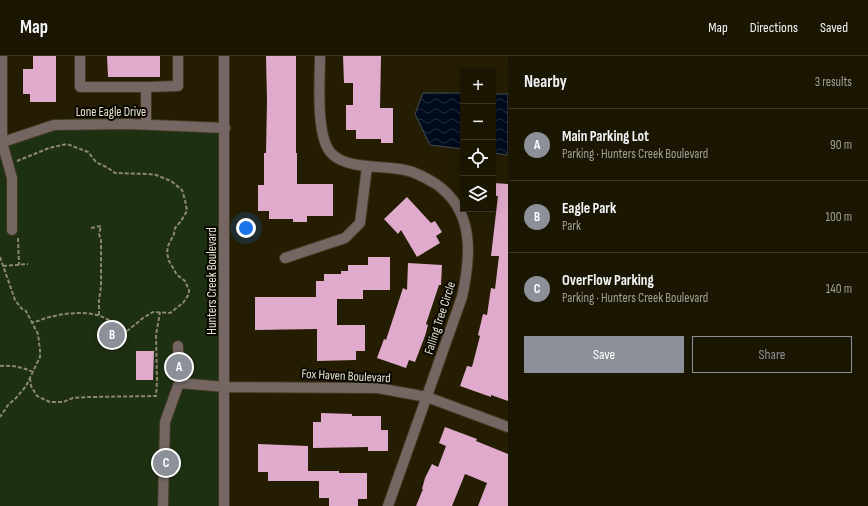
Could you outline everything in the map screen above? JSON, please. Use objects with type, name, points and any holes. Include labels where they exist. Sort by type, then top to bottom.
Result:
[{"type":"street","points":[[2,56],[1,142],[12,178],[15,233]]},
{"type":"street","points":[[80,56],[80,87],[178,86],[178,56]]},
{"type":"street","name":"Hunters Creek Boulevard","points":[[224,56],[224,506]]},
{"type":"street","name":"Falling Tree Circle","points":[[320,56],[320,122],[324,142],[331,154],[343,161],[368,167],[405,170],[428,179],[453,199],[463,218],[468,238],[467,266],[462,297],[388,506]]},
{"type":"street","points":[[146,87],[146,124]]},
{"type":"street","name":"Lone Eagle Drive","points":[[1,142],[54,125],[146,124],[225,128]]},
{"type":"street","points":[[285,258],[345,238],[360,223],[368,167]]},
{"type":"street","points":[[164,506],[165,422],[179,383],[178,346]]},
{"type":"street","name":"Fox Haven Boulevard","points":[[179,383],[225,387],[378,388],[427,397],[508,427]]},
{"type":"path","points":[[9,165],[49,148],[67,144],[88,152],[96,162],[108,168],[115,174],[156,175],[179,186],[184,195],[187,211],[181,221],[174,228],[174,234],[168,246],[167,252],[169,261],[177,275],[184,281],[189,290],[189,294],[183,303],[170,313],[153,312],[127,331],[118,328],[99,316],[86,313],[49,317],[39,322],[32,322]]},
{"type":"path","points":[[92,228],[101,226],[99,234],[101,240],[101,287],[99,316]]},
{"type":"path","points":[[15,233],[19,265]]},
{"type":"path","points":[[0,258],[15,300],[22,309],[26,311],[38,334],[40,350],[40,357],[26,386],[0,416]]},
{"type":"path","points":[[3,266],[28,264]]},
{"type":"path","points":[[30,378],[31,386],[37,396],[50,402],[63,402],[73,398],[156,396],[156,335],[160,312]]},
{"type":"path","points":[[0,366],[11,365],[33,372]]},
{"type":"green space","points":[[54,125],[225,128],[224,506],[0,506],[0,149]]},
{"type":"water","points":[[423,93],[460,93],[460,149],[430,145],[415,114]]},
{"type":"water","points":[[496,94],[508,94],[508,155],[496,153]]},
{"type":"building","points":[[33,56],[56,56],[56,102],[30,102],[30,94],[23,94],[23,69],[33,69]]},
{"type":"building","points":[[107,56],[160,56],[160,77],[108,77]]},
{"type":"building","points":[[266,56],[296,56],[297,184],[333,184],[333,216],[307,216],[307,222],[293,222],[293,219],[269,219],[269,211],[258,211],[258,185],[264,185],[264,153],[266,153]]},
{"type":"building","points":[[343,56],[381,56],[380,108],[393,108],[393,143],[381,143],[381,139],[356,139],[356,130],[346,130],[346,105],[353,105],[353,83],[344,83]]},
{"type":"building","points":[[496,183],[508,184],[508,401],[491,395],[491,397],[460,386],[467,366],[472,367],[480,336],[478,335],[483,314],[487,315],[491,288],[495,289],[499,256],[491,256],[498,196],[496,196]]},
{"type":"building","points":[[407,197],[431,223],[435,221],[442,232],[436,236],[440,243],[417,257],[401,230],[398,234],[384,219]]},
{"type":"building","points":[[368,257],[390,257],[390,290],[363,290],[363,299],[337,299],[337,325],[365,325],[365,351],[356,351],[356,360],[317,361],[317,329],[255,330],[255,297],[316,297],[316,281],[324,281],[324,274],[341,274],[341,271],[348,271],[348,265],[368,265]]},
{"type":"building","points":[[408,263],[442,265],[441,285],[439,285],[426,324],[428,325],[425,336],[415,362],[409,360],[406,368],[377,358],[384,339],[386,340],[403,288],[407,290]]},
{"type":"building","points":[[136,351],[154,351],[153,380],[136,380]]},
{"type":"building","points":[[321,413],[352,414],[352,416],[381,416],[381,430],[388,430],[388,451],[368,451],[368,447],[313,448],[313,422],[321,422]]},
{"type":"building","points":[[445,427],[477,439],[476,441],[508,454],[508,506],[478,506],[487,483],[465,474],[452,506],[416,506],[423,489],[425,478],[432,464],[438,467],[446,446],[439,443]]},
{"type":"building","points":[[258,444],[308,446],[308,471],[367,473],[367,499],[358,499],[358,506],[329,506],[329,498],[319,498],[319,481],[268,481],[268,472],[258,472]]},
{"type":"place","name":"Eagle Park","points":[[112,335]]},
{"type":"place","name":"Main Parking Lot","points":[[179,367]]},
{"type":"place","name":"OverFlow Parking","points":[[166,463]]}]
